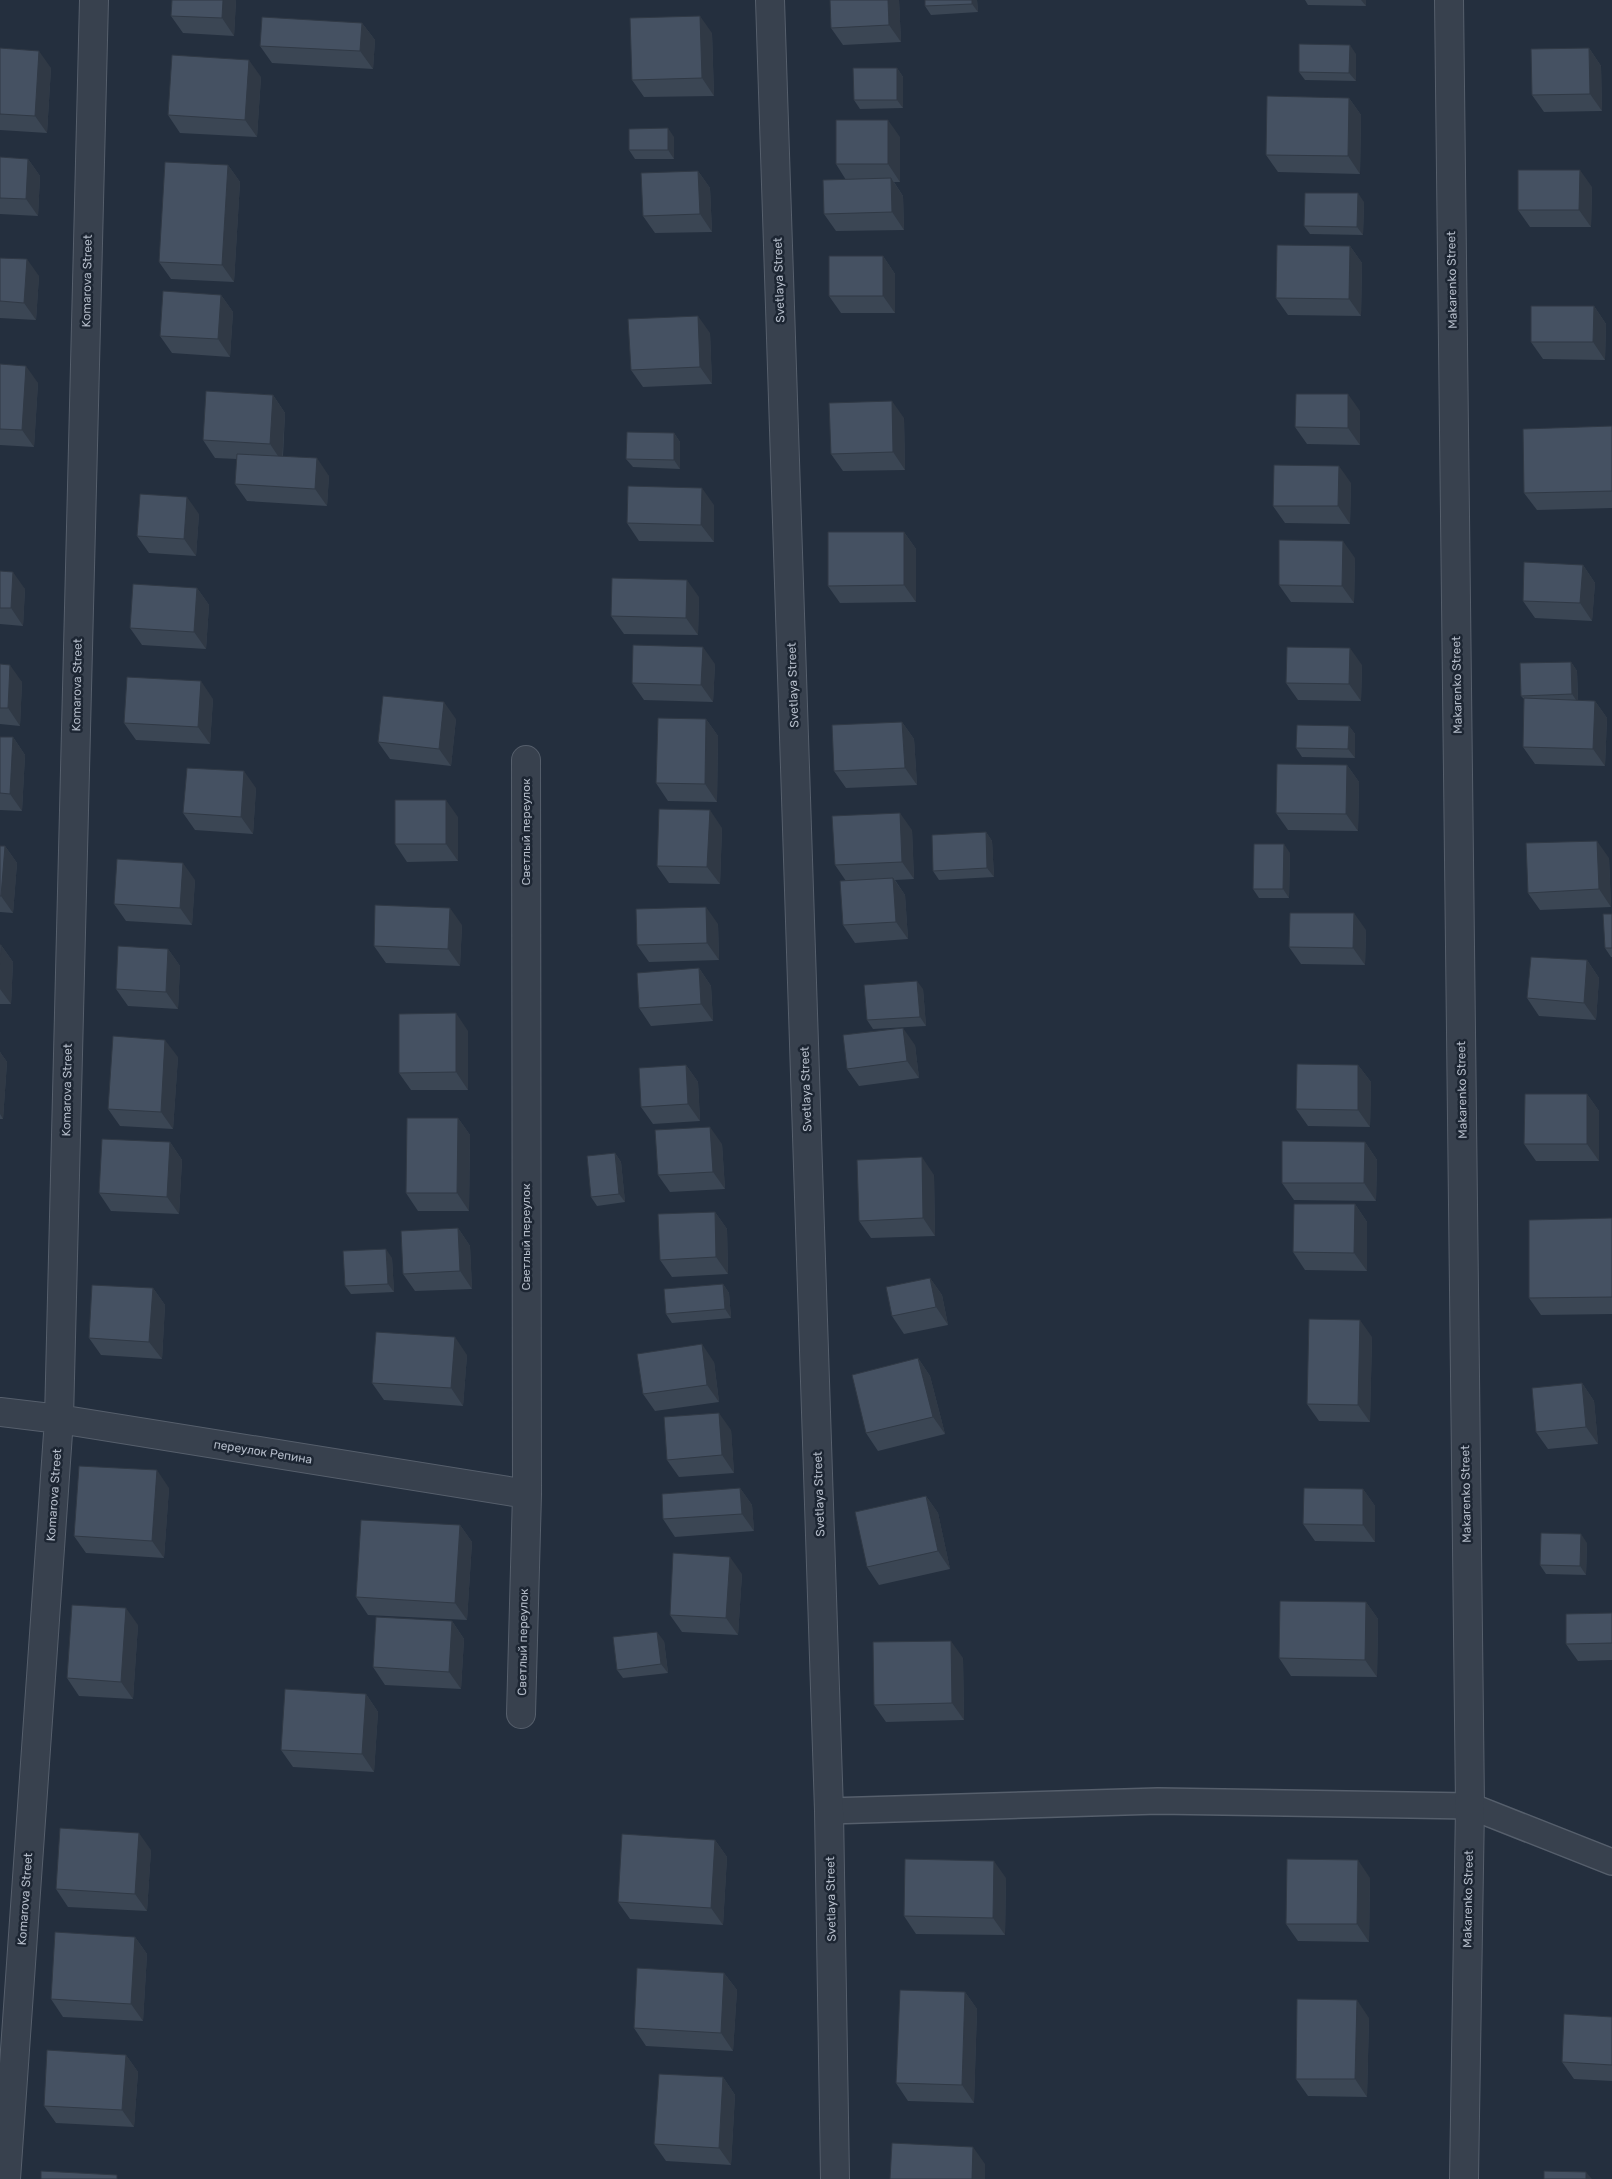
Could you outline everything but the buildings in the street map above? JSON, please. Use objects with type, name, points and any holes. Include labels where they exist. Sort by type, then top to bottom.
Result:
[{"type":"street","name":"Komarova Street","points":[[6,2179],[59,1419],[94,0]]},
{"type":"street","name":"Svetlaya Street","points":[[770,0],[829,1811],[835,2179]]},
{"type":"street","name":"Makarenko Street","points":[[1449,0],[1470,1806],[1464,2179]]},
{"type":"street","name":"Светлый переулок","points":[[521,1714],[526,1494],[526,760]]},
{"type":"street","name":"переулок Репина","points":[[0,1412],[59,1419],[526,1494]]},
{"type":"lane","points":[[829,1811],[1158,1800],[1470,1806],[1612,1862]]}]
